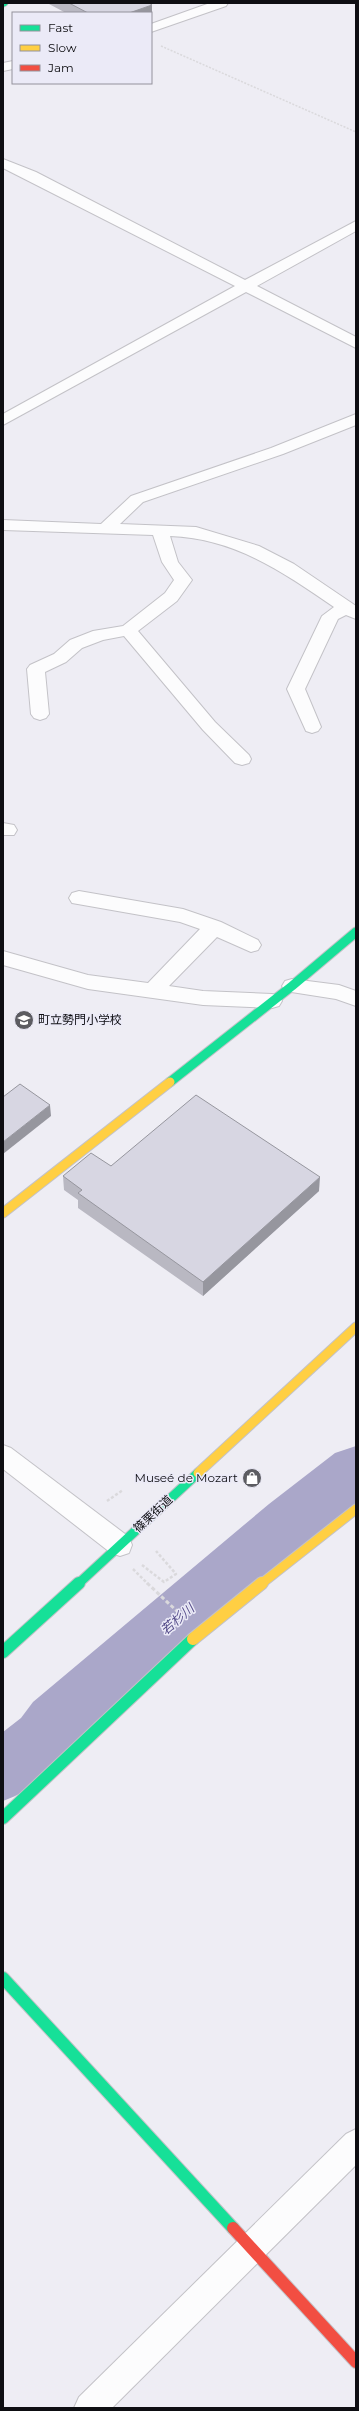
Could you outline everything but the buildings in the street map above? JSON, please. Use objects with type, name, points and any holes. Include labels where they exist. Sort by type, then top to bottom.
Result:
[{"type":"street","points":[[152,28],[222,3]]},
{"type":"street","points":[[3,163],[32,175],[356,343]]},
{"type":"street","points":[[3,420],[356,225]]},
{"type":"street","points":[[106,528],[137,499],[277,451],[356,418]]},
{"type":"street","points":[[3,525],[196,532],[253,550],[288,568],[351,611]]},
{"type":"street","points":[[40,714],[36,669],[60,658],[76,644],[99,635],[128,630],[171,597],[183,580],[170,562],[160,531]]},
{"type":"street","points":[[312,727],[296,689],[302,672],[331,616],[351,611]]},
{"type":"street","points":[[128,630],[209,726],[242,759]]},
{"type":"street","points":[[79,898],[183,916],[214,927],[250,945]]},
{"type":"street","points":[[152,991],[214,927]]},
{"type":"street","points":[[3,1213],[292,986],[356,932]]},
{"type":"street","points":[[3,958],[88,982],[203,998],[272,1001]]},
{"type":"street","points":[[292,986],[339,992],[356,999]]},
{"type":"street","name":"篠栗街道","points":[[3,1652],[356,1327]]},
{"type":"street","points":[[3,1455],[116,1548]]},
{"type":"street","points":[[3,1818],[200,1634],[356,1509]]},
{"type":"street","points":[[3,1978],[253,2248],[356,2362]]},
{"type":"street","points":[[90,2408],[253,2248],[356,2144]]},
{"type":"path","points":[[158,44],[356,132]]},
{"type":"path","points":[[116,1548],[200,1634]]},
{"type":"path","points":[[142,1565],[164,1582],[176,1574],[156,1551]]},
{"type":"waterway","name":"若杉川","points":[[3,1771],[44,1739],[56,1723],[290,1522],[356,1471]]},
{"type":"traffic: fast","points":[[170,1082],[292,986],[356,932]]},
{"type":"traffic: fast","points":[[3,1652],[198,1473]]},
{"type":"traffic: fast","points":[[3,1818],[193,1639]]},
{"type":"traffic: fast","points":[[3,1978],[233,2228]]},
{"type":"traffic: slow","points":[[3,1213],[170,1082]]},
{"type":"traffic: slow","points":[[198,1473],[356,1327]]},
{"type":"traffic: slow","points":[[193,1639],[213,1621],[356,1509]]},
{"type":"traffic: jam","points":[[233,2228],[356,2362]]},
{"type":"place","name":"町立勢門小学校","points":[[24,1020]]},
{"type":"place","name":"Museé de Mozart","points":[[252,1478]]}]
